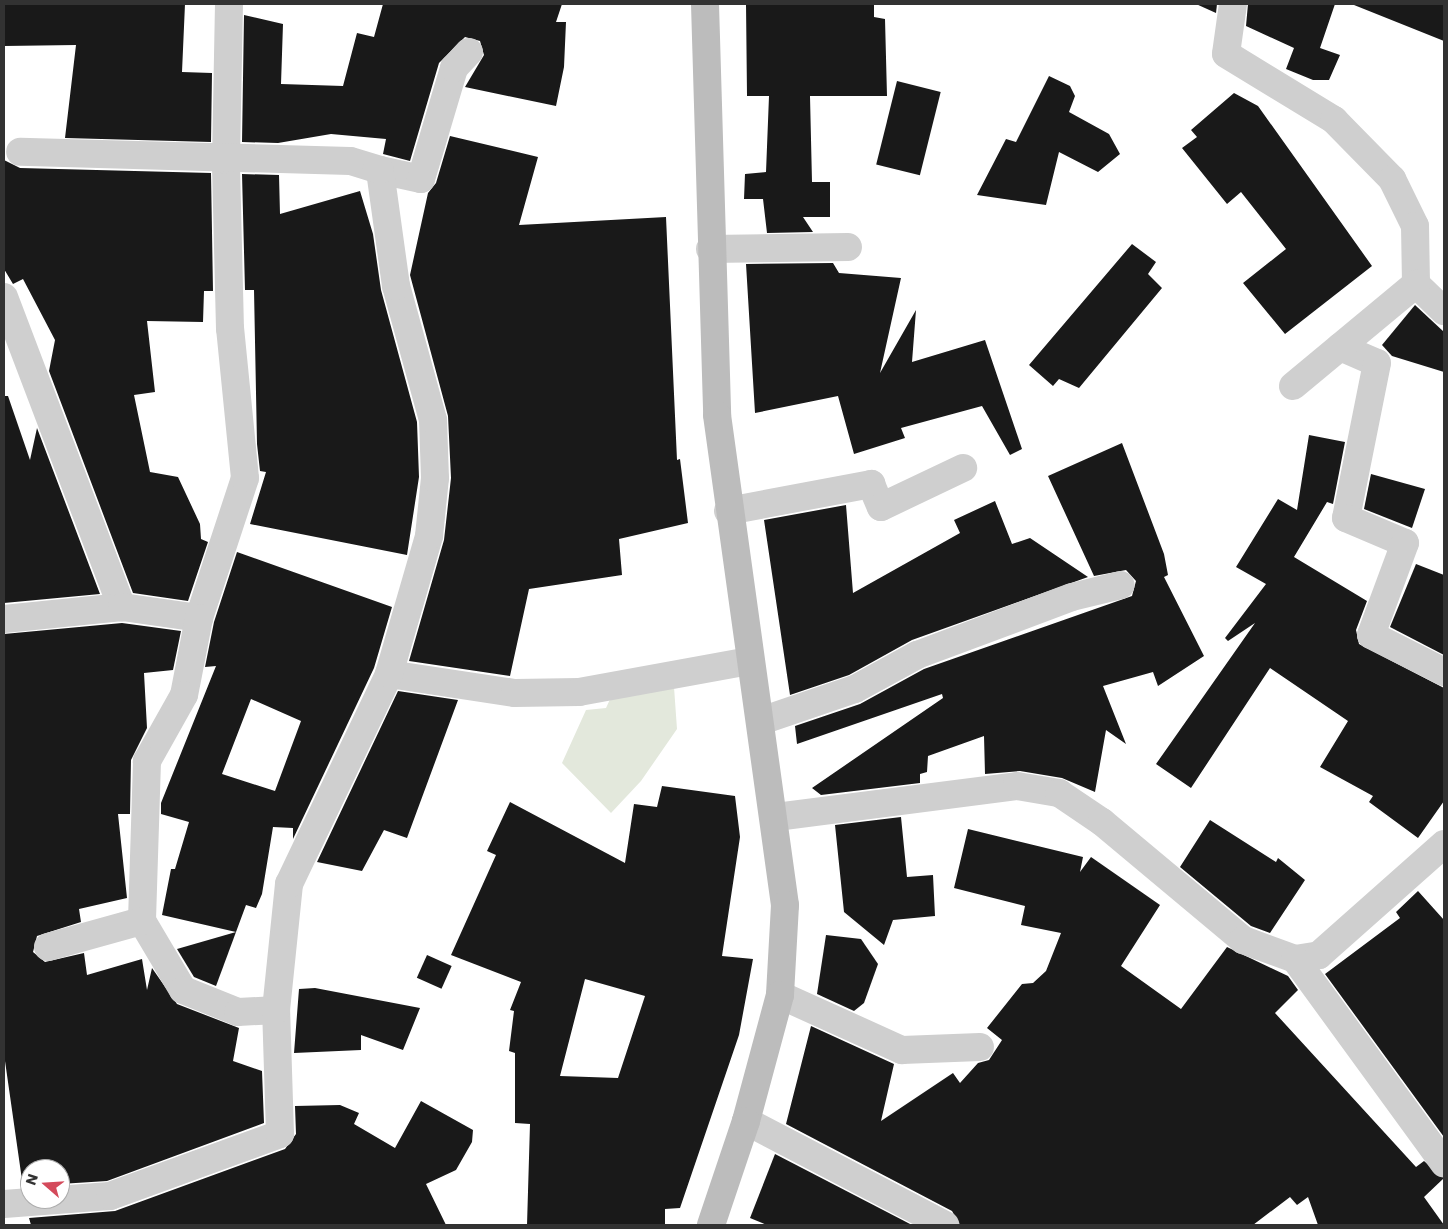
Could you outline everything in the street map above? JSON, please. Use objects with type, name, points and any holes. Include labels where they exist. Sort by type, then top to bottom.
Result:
[{"type":"street","points":[[229,4],[226,160],[230,329],[246,478],[199,618],[184,695],[147,761],[142,921],[183,990],[238,1012],[276,1010]]},
{"type":"street","points":[[704,4],[710,249],[717,415],[749,661],[762,721],[776,817],[785,905],[780,995],[746,1121],[710,1225]]},
{"type":"street","points":[[1233,4],[1226,54],[1334,120],[1392,179],[1415,226],[1416,284],[1444,311]]},
{"type":"street","points":[[20,152],[226,160],[350,161],[421,179],[454,68],[469,52]]},
{"type":"street","points":[[4,1204],[110,1196],[280,1134],[276,1010],[289,884],[389,674],[429,536],[435,478],[433,420],[396,286],[380,170]]},
{"type":"street","points":[[710,249],[848,247]]},
{"type":"street","points":[[1293,386],[1416,284]]},
{"type":"street","points":[[4,297],[122,607]]},
{"type":"street","points":[[1340,347],[1378,364],[1346,518],[1405,543],[1371,635],[1444,672]]},
{"type":"street","points":[[728,511],[870,484],[881,507],[963,468]]},
{"type":"street","points":[[762,721],[855,689],[917,655],[1072,597],[1122,585]]},
{"type":"street","points":[[4,619],[122,607],[199,618]]},
{"type":"street","points":[[389,674],[516,693],[579,692],[749,661]]},
{"type":"street","points":[[776,817],[1017,786],[1059,794],[1102,822],[1243,940],[1295,959],[1319,955],[1444,844]]},
{"type":"street","points":[[48,947],[142,921]]},
{"type":"street","points":[[1295,959],[1444,1163]]},
{"type":"street","points":[[780,995],[902,1050],[980,1047]]},
{"type":"street","points":[[746,1121],[816,1153],[945,1225]]},
{"type":"shaded area","points":[[674,687],[677,729],[641,781],[611,813],[562,763],[586,710],[606,708],[612,695]]},
{"type":"building","points":[[4,4],[185,4],[182,72],[212,73],[211,142],[65,138],[76,45],[4,46]]},
{"type":"building","points":[[383,4],[562,4],[556,22],[566,22],[564,67],[556,106],[465,87],[484,55],[480,41],[465,37],[439,63],[410,161],[383,154],[386,139],[331,134],[278,143],[242,142],[244,15],[283,24],[281,84],[343,86],[357,33],[374,37]]},
{"type":"building","points":[[746,4],[874,4],[874,17],[885,19],[887,96],[810,96],[812,182],[830,182],[830,217],[803,217],[813,232],[767,233],[763,199],[744,199],[745,174],[766,172],[769,96],[747,96]]},
{"type":"building","points":[[1196,4],[1217,4],[1216,13]]},
{"type":"building","points":[[1248,4],[1335,4],[1320,48],[1340,55],[1329,80],[1313,80],[1286,69],[1294,48],[1246,26]]},
{"type":"building","points":[[1444,4],[1444,41],[1354,5]]},
{"type":"building","points":[[1049,76],[1070,86],[1075,96],[1069,112],[1109,134],[1120,154],[1098,172],[1059,152],[1046,205],[977,195],[1006,139],[1016,142]]},
{"type":"building","points":[[897,81],[941,92],[920,175],[876,164]]},
{"type":"building","points":[[1234,93],[1258,106],[1372,266],[1285,334],[1243,283],[1286,249],[1241,192],[1227,204],[1182,148],[1197,137],[1191,130]]},
{"type":"building","points":[[450,136],[538,157],[519,225],[666,217],[677,460],[680,459],[688,523],[619,539],[622,575],[529,589],[510,676],[409,661],[444,540],[451,478],[448,416],[410,275],[428,193],[436,183]]},
{"type":"building","points":[[4,160],[20,168],[211,173],[213,291],[204,291],[203,322],[147,321],[155,392],[134,395],[150,472],[178,477],[200,524],[201,539],[208,542],[188,601],[133,593],[49,371],[55,340],[23,279],[13,284],[4,269]]},
{"type":"building","points":[[242,174],[279,175],[280,214],[360,191],[373,234],[381,290],[417,422],[419,477],[407,555],[250,524],[266,472],[260,471],[257,444],[254,290],[245,290]]},
{"type":"building","points":[[1132,244],[1156,262],[1148,274],[1162,288],[1079,388],[1059,379],[1053,386],[1029,365]]},
{"type":"building","points":[[833,263],[839,273],[901,278],[880,373],[916,310],[912,362],[985,340],[1022,449],[1010,455],[982,406],[901,428],[905,438],[854,454],[838,396],[755,413],[746,264]]},
{"type":"building","points":[[1415,305],[1444,332],[1444,372],[1392,356],[1382,345]]},
{"type":"building","points":[[4,396],[8,396],[30,460],[37,428],[100,594],[4,603]]},
{"type":"building","points":[[1309,435],[1345,442],[1333,504],[1327,502],[1294,557],[1367,601],[1356,630],[1359,644],[1444,688],[1444,801],[1418,838],[1369,802],[1373,796],[1320,767],[1348,721],[1270,668],[1191,788],[1156,764],[1255,623],[1228,641],[1225,638],[1266,584],[1236,567],[1278,499],[1297,510]]},
{"type":"building","points":[[1122,443],[1164,554],[1168,575],[1164,577],[1204,656],[1158,686],[1153,672],[1103,686],[1126,744],[1106,730],[1095,792],[1062,778],[1020,771],[985,774],[984,736],[928,756],[927,772],[920,774],[920,783],[821,795],[812,788],[943,698],[942,694],[797,744],[795,726],[860,704],[924,669],[1132,596],[1136,581],[1126,570],[1094,576],[1048,476]]},
{"type":"building","points":[[1371,474],[1425,489],[1412,528],[1364,509]]},
{"type":"building","points":[[995,501],[1012,544],[1030,538],[1088,577],[912,640],[849,675],[790,695],[764,520],[846,505],[853,593],[960,533],[954,520]]},
{"type":"building","points":[[237,552],[392,607],[374,668],[293,839],[293,828],[273,827],[262,894],[256,908],[246,905],[236,932],[162,915],[171,869],[175,869],[189,822],[161,814],[161,803],[216,666],[205,667],[214,622]],"holes":[[[251,699],[301,721],[275,791],[222,774]]]},
{"type":"building","points":[[1416,564],[1444,575],[1444,655],[1390,627]]},
{"type":"building","points":[[122,623],[181,631],[173,670],[144,673],[147,728],[131,760],[130,814],[118,814],[127,898],[79,909],[81,922],[37,936],[33,952],[45,962],[84,953],[87,975],[142,959],[147,990],[152,968],[177,1004],[239,1028],[233,1061],[262,1071],[264,1123],[107,1181],[70,1183],[70,1159],[20,1159],[20,1166],[4,1054],[4,634]]},
{"type":"building","points":[[398,691],[458,700],[407,838],[384,830],[362,871],[317,862]]},
{"type":"building","points":[[662,786],[735,796],[740,837],[722,956],[753,959],[739,1035],[680,1208],[665,1209],[665,1225],[527,1225],[530,1124],[515,1123],[515,1053],[509,1051],[514,1011],[510,1010],[521,982],[451,955],[496,855],[487,851],[510,802],[625,863],[634,804],[657,807]],"holes":[[[585,979],[645,996],[618,1078],[560,1076]]]},
{"type":"building","points":[[901,817],[907,877],[933,875],[935,916],[893,920],[884,945],[844,912],[835,825]]},
{"type":"building","points":[[1210,820],[1276,862],[1278,858],[1305,880],[1270,933],[1251,926],[1180,867]]},
{"type":"building","points":[[968,829],[1083,857],[1080,872],[1091,857],[1160,905],[1121,966],[1181,1009],[1227,947],[1288,976],[1298,990],[1275,1013],[1416,1167],[1424,1161],[1444,1178],[1424,1197],[1444,1225],[1318,1225],[1308,1197],[1297,1205],[1290,1197],[1253,1225],[960,1225],[952,1211],[786,1124],[811,1026],[894,1064],[881,1121],[953,1073],[960,1083],[978,1063],[989,1060],[1002,1040],[987,1028],[1022,984],[1033,983],[1046,971],[1061,933],[1021,925],[1025,906],[954,888]]},
{"type":"building","points":[[1418,891],[1444,920],[1444,1137],[1325,974],[1400,918],[1396,912]]},
{"type":"building","points":[[236,932],[216,986],[194,977],[177,949]]},
{"type":"building","points":[[826,935],[861,939],[878,964],[864,1003],[854,1011],[817,994]]},
{"type":"building","points":[[427,955],[452,966],[441,989],[417,978]]},
{"type":"building","points":[[315,988],[420,1008],[403,1050],[361,1035],[361,1050],[294,1053],[299,989]]},
{"type":"building","points":[[421,1101],[473,1130],[472,1142],[456,1170],[426,1184],[446,1225],[31,1225],[29,1218],[115,1211],[285,1149],[296,1134],[295,1106],[340,1105],[359,1113],[354,1124],[395,1148]]},
{"type":"building","points":[[775,1154],[912,1225],[767,1225],[750,1218]]}]
